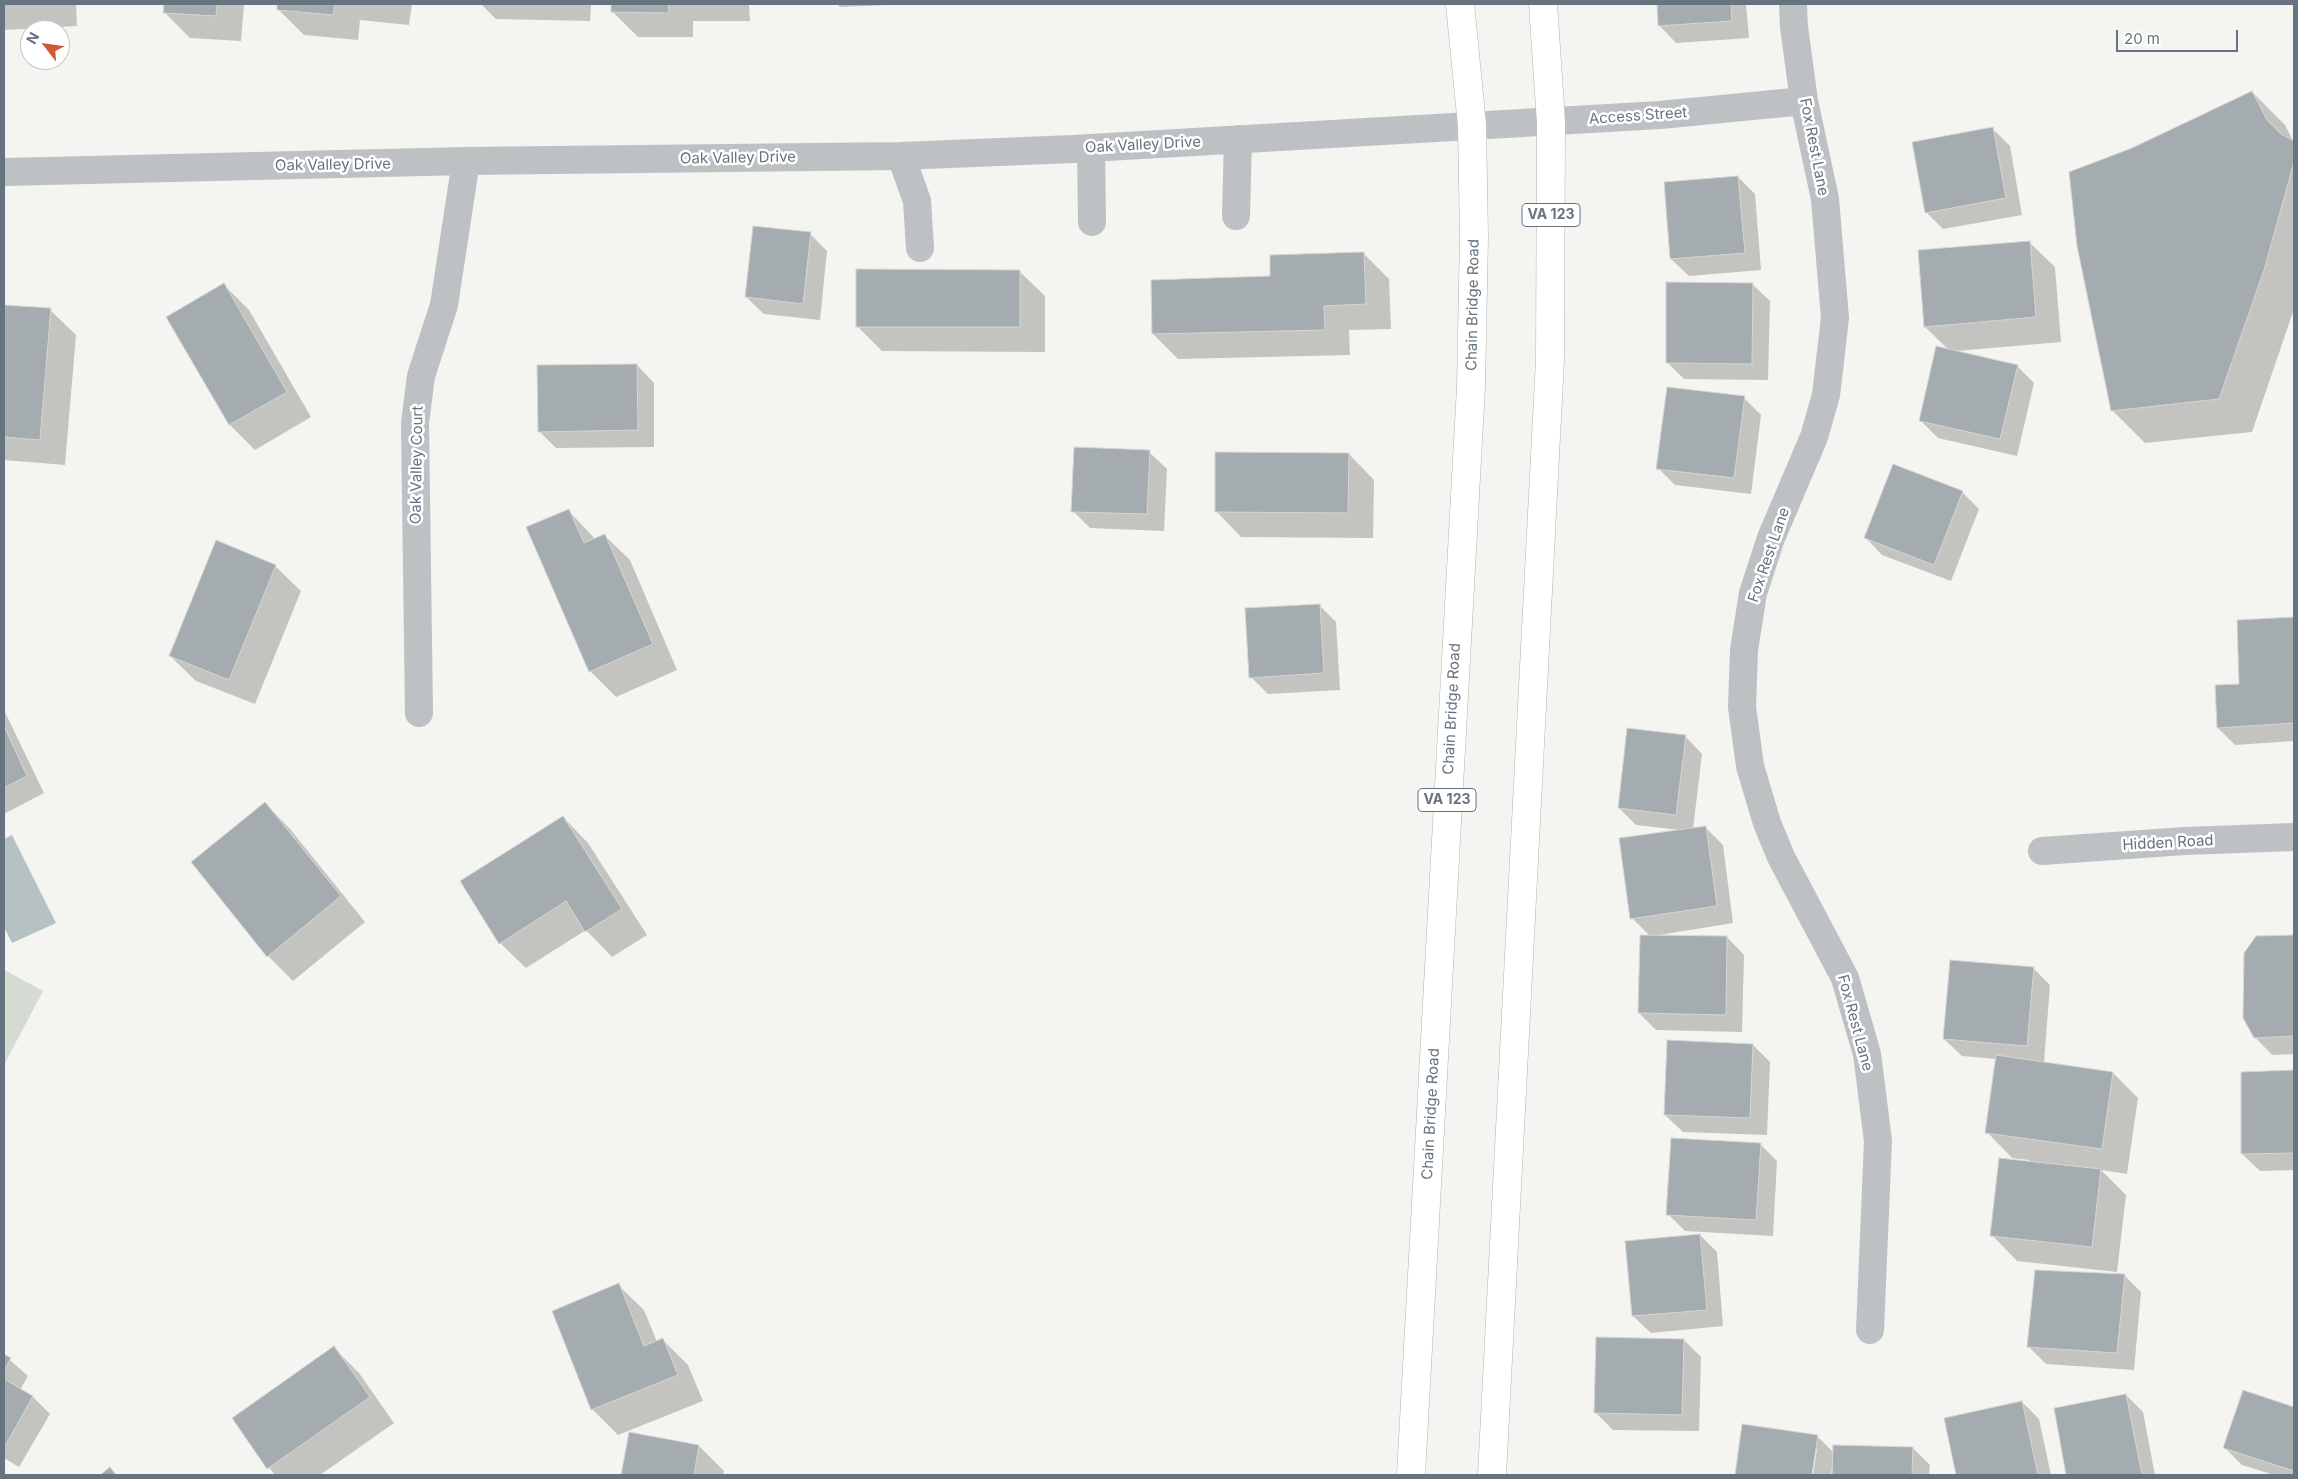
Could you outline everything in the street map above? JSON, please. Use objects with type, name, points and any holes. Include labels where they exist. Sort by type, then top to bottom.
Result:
[{"type":"main road","name":"Chain Bridge Road","points":[[1412,1475],[1450,749],[1470,414],[1474,237],[1472,125],[1460,4]]},
{"type":"main road","name":"VA 123","points":[[1492,1475],[1550,360],[1551,122],[1542,4]]},
{"type":"street","name":"Fox Rest Lane","points":[[1793,4],[1794,27],[1804,101],[1825,199],[1835,318],[1826,395],[1814,437],[1771,538],[1753,593],[1744,650],[1742,707],[1750,766],[1767,823],[1781,857],[1845,978],[1867,1054],[1878,1141],[1870,1330]]},
{"type":"street","name":"Access Street","points":[[1472,125],[1660,116],[1804,101]]},
{"type":"street","name":"Oak Valley Drive","points":[[4,172],[466,162],[901,156],[1091,148],[1472,125]]},
{"type":"street","points":[[1236,216],[1238,139]]},
{"type":"street","points":[[1091,148],[1092,222]]},
{"type":"street","points":[[901,156],[917,201],[920,248]]},
{"type":"street","name":"Oak Valley Court","points":[[419,713],[415,423],[421,376],[444,305],[466,162]]},
{"type":"street","name":"Hidden Road","points":[[2042,851],[2185,841],[2294,837]]},
{"type":"shaded area","points":[[12,835],[56,923],[12,943],[4,927],[4,839]]},
{"type":"shaded area","points":[[4,970],[43,991],[4,1065]]},
{"type":"building","points":[[164,4],[217,4],[216,16],[163,13]]},
{"type":"building","points":[[277,4],[335,4],[333,15],[277,10]]},
{"type":"building","points":[[611,4],[668,4],[669,13],[611,12]]},
{"type":"building","points":[[1657,4],[1731,4],[1732,21],[1658,26]]},
{"type":"building","points":[[2252,91],[2267,120],[2281,134],[2294,141],[2294,162],[2264,270],[2219,399],[2111,411],[2077,246],[2069,172],[2132,148]]},
{"type":"building","points":[[1993,127],[2006,198],[1925,213],[1912,142]]},
{"type":"building","points":[[1738,176],[1745,253],[1670,259],[1664,182]]},
{"type":"building","points":[[753,226],[811,232],[803,304],[745,297]]},
{"type":"building","points":[[2030,241],[2036,317],[1924,327],[1918,250]]},
{"type":"building","points":[[1364,252],[1366,304],[1324,306],[1325,330],[1152,334],[1151,280],[1270,276],[1270,255]]},
{"type":"building","points":[[856,269],[1020,270],[1020,327],[856,327]]},
{"type":"building","points":[[1666,282],[1753,283],[1752,364],[1666,363]]},
{"type":"building","points":[[224,283],[287,392],[229,425],[166,317]]},
{"type":"building","points":[[4,305],[51,308],[40,440],[4,437]]},
{"type":"building","points":[[1936,346],[2018,365],[2000,439],[1919,421]]},
{"type":"building","points":[[637,364],[638,430],[538,432],[537,365]]},
{"type":"building","points":[[1667,387],[1745,396],[1734,478],[1656,469]]},
{"type":"building","points":[[1074,447],[1150,450],[1147,514],[1071,512]]},
{"type":"building","points":[[1215,452],[1349,453],[1348,513],[1215,512]]},
{"type":"building","points":[[1893,464],[1963,491],[1934,565],[1864,538]]},
{"type":"building","points":[[569,509],[584,543],[605,534],[653,644],[589,672],[526,527]]},
{"type":"building","points":[[216,540],[276,565],[229,680],[169,656]]},
{"type":"building","points":[[1320,604],[1324,673],[1249,678],[1245,608]]},
{"type":"building","points":[[2294,617],[2294,723],[2217,728],[2215,685],[2239,684],[2237,620]]},
{"type":"building","points":[[4,726],[27,776],[4,788]]},
{"type":"building","points":[[1627,728],[1686,735],[1676,815],[1618,808]]},
{"type":"building","points":[[265,802],[341,896],[267,957],[191,862]]},
{"type":"building","points":[[563,816],[622,909],[585,932],[566,901],[499,944],[460,881]]},
{"type":"building","points":[[1706,826],[1717,906],[1630,919],[1619,838]]},
{"type":"building","points":[[1640,935],[1727,936],[1726,1015],[1638,1013]]},
{"type":"building","points":[[2294,935],[2294,1036],[2254,1038],[2243,1018],[2244,953],[2256,936]]},
{"type":"building","points":[[1950,960],[2034,967],[2027,1046],[1943,1039]]},
{"type":"building","points":[[1667,1040],[1753,1044],[1750,1118],[1664,1115]]},
{"type":"building","points":[[1996,1055],[2113,1072],[2102,1149],[1985,1133]]},
{"type":"building","points":[[2294,1070],[2294,1153],[2241,1154],[2241,1072]]},
{"type":"building","points":[[1671,1138],[1761,1143],[1756,1220],[1666,1215]]},
{"type":"building","points":[[1999,1158],[2101,1169],[2092,1247],[1990,1236]]},
{"type":"building","points":[[1700,1234],[1707,1310],[1632,1316],[1625,1241]]},
{"type":"building","points":[[2035,1270],[2125,1274],[2117,1353],[2027,1347]]},
{"type":"building","points":[[619,1283],[644,1346],[663,1338],[678,1375],[591,1410],[552,1311]]},
{"type":"building","points":[[1596,1337],[1684,1339],[1682,1415],[1594,1413]]},
{"type":"building","points":[[334,1346],[370,1397],[267,1469],[232,1418]]},
{"type":"building","points":[[4,1354],[11,1358],[4,1371]]},
{"type":"building","points":[[4,1379],[33,1396],[4,1448]]},
{"type":"building","points":[[2243,1390],[2294,1407],[2294,1471],[2223,1448]]},
{"type":"building","points":[[2126,1394],[2142,1475],[2066,1475],[2054,1408]]},
{"type":"building","points":[[2022,1401],[2038,1475],[1956,1475],[1944,1418]]},
{"type":"building","points":[[1742,1424],[1818,1435],[1812,1475],[1735,1475]]},
{"type":"building","points":[[629,1432],[699,1445],[694,1475],[621,1475]]},
{"type":"building","points":[[1833,1445],[1913,1447],[1912,1475],[1832,1475]]},
{"type":"building","points":[[110,1467],[116,1475],[100,1475]]}]
